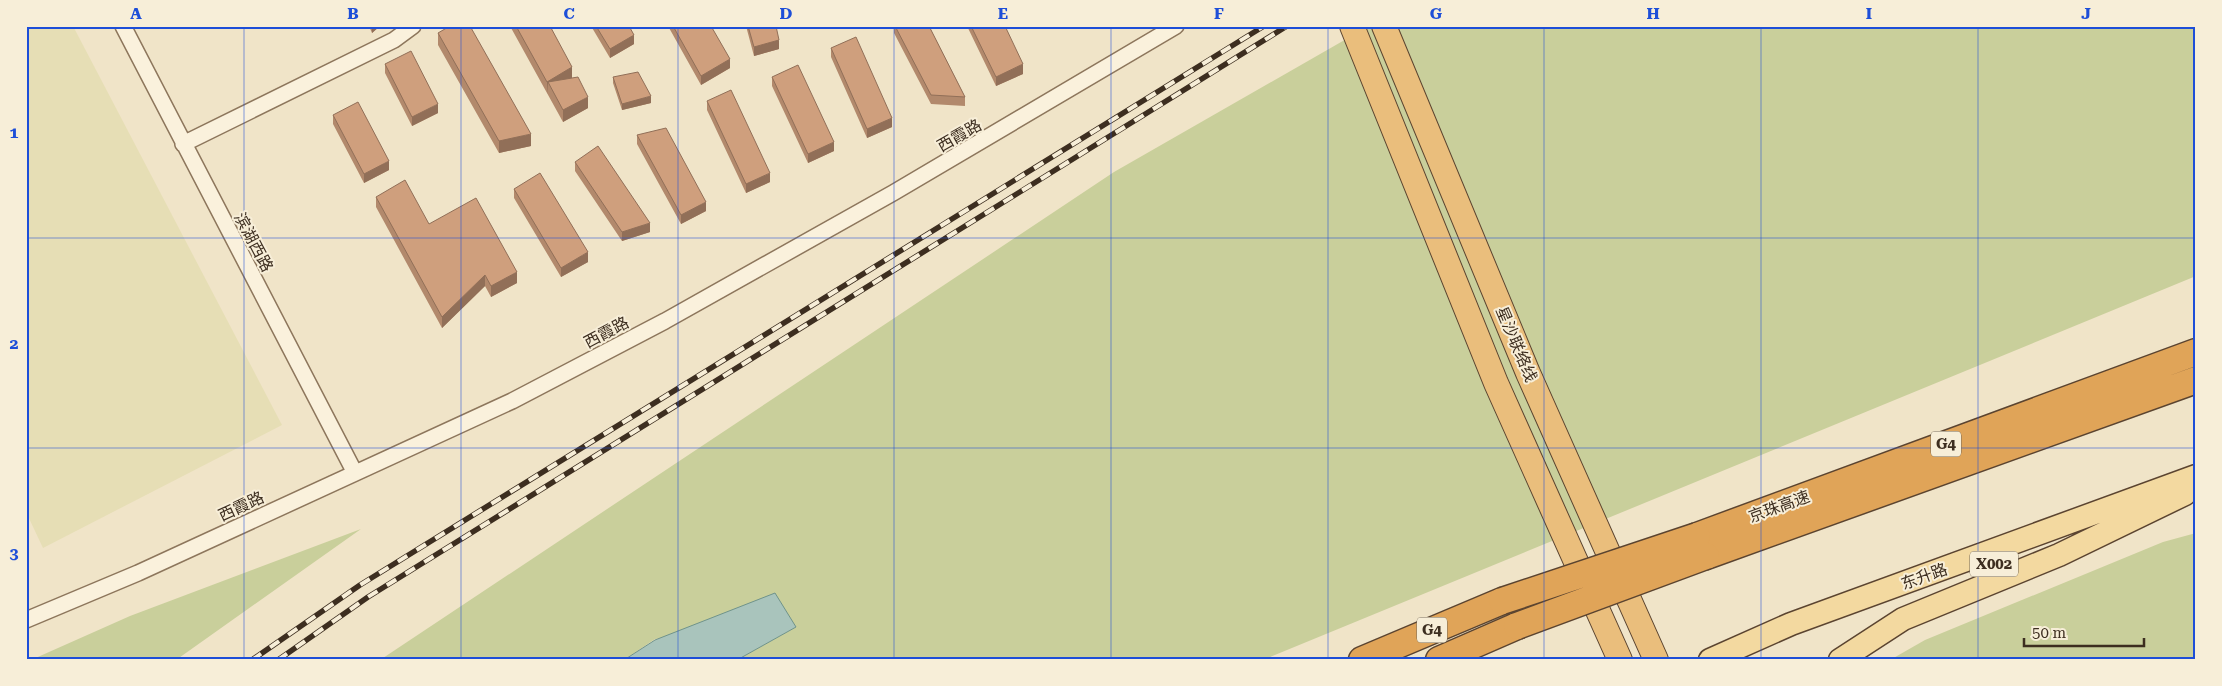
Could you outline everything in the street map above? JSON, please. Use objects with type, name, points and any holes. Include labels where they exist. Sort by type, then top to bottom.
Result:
[{"type":"highway","points":[[1352,26],[1496,383],[1620,660]]},
{"type":"highway","name":"星沙联络线","points":[[1384,26],[1528,372],[1656,660]]},
{"type":"highway","name":"京珠高速","points":[[1439,660],[1702,546],[2196,352]]},
{"type":"highway","name":"京珠高速","points":[[1362,660],[1502,601],[1702,546],[2196,380]]},
{"type":"main road","name":"东升路","points":[[1710,660],[2195,485]]},
{"type":"main road","points":[[1840,660],[1903,619],[2059,555],[2195,485]]},
{"type":"main road","name":"东升路","points":[[1746,660],[1791,632]]},
{"type":"street","name":"滨湖西路","points":[[123,26],[355,473]]},
{"type":"street","points":[[183,144],[394,40],[413,26]]},
{"type":"street","name":"西霞路","points":[[26,620],[138,573],[512,401],[665,321],[901,189],[1176,26]]},
{"type":"shaded area","points":[[26,26],[73,26],[282,425],[43,548],[26,512]]},
{"type":"green space","points":[[1369,26],[2196,26],[2196,276],[1263,660],[737,660],[796,627],[655,639],[624,660],[380,660],[1114,172]]},
{"type":"green space","points":[[361,529],[176,660],[31,660],[130,616]]},
{"type":"green space","points":[[2196,533],[2196,660],[1890,660],[1925,640],[2163,542]]},
{"type":"water","points":[[775,593],[796,627],[737,660],[624,660],[655,640]]},
{"type":"building","points":[[450,26],[470,26],[531,134],[499,141],[438,33]]},
{"type":"building","points":[[516,26],[550,26],[572,67],[547,82]]},
{"type":"building","points":[[596,26],[629,26],[634,35],[610,49]]},
{"type":"building","points":[[673,26],[711,26],[730,59],[701,76]]},
{"type":"building","points":[[748,26],[776,26],[779,40],[754,47]]},
{"type":"building","points":[[895,26],[929,26],[965,97],[931,95]]},
{"type":"building","points":[[971,26],[1005,26],[1023,64],[996,77]]},
{"type":"building","points":[[856,37],[892,118],[867,129],[831,48]]},
{"type":"building","points":[[411,51],[438,104],[412,117],[385,64]]},
{"type":"building","points":[[798,65],[834,142],[808,154],[772,77]]},
{"type":"building","points":[[638,72],[651,96],[622,104],[613,77]]},
{"type":"building","points":[[578,77],[588,97],[563,110],[548,82]]},
{"type":"building","points":[[731,90],[770,173],[746,184],[707,101]]},
{"type":"building","points":[[358,102],[389,161],[364,174],[333,115]]},
{"type":"building","points":[[666,128],[706,202],[681,215],[637,135]]},
{"type":"building","points":[[598,146],[650,223],[622,232],[575,162]]},
{"type":"building","points":[[540,173],[588,252],[561,268],[514,189]]},
{"type":"building","points":[[405,180],[429,224],[476,198],[517,272],[491,286],[485,275],[442,317],[376,197]]},
{"type":"railway","points":[[252,660],[360,585],[1264,26]]},
{"type":"railway","points":[[278,660],[368,597],[1287,26]]}]
